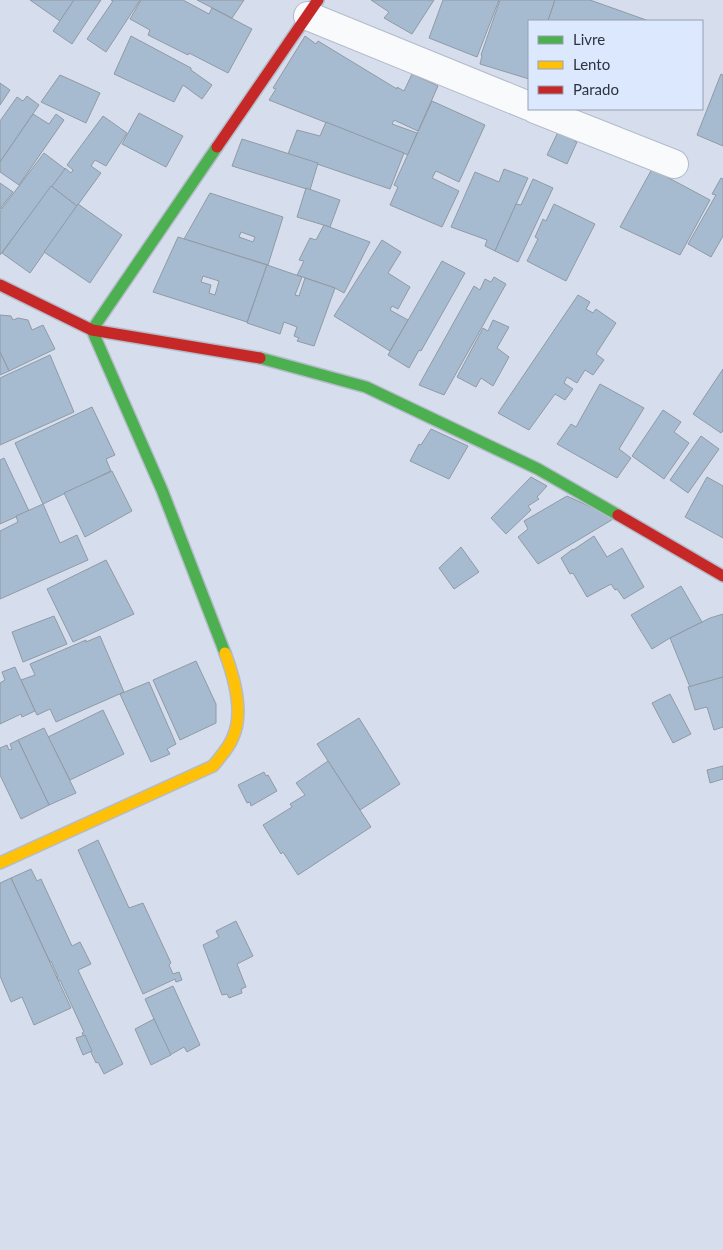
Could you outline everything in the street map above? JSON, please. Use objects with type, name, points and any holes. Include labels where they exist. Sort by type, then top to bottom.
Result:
[{"type":"street","points":[[92,330],[313,8],[528,106]]},
{"type":"street","points":[[538,110],[674,164]]},
{"type":"street","points":[[0,285],[92,330],[251,354],[366,387],[538,469],[722,578]]},
{"type":"street","points":[[0,863],[213,766],[234,737],[237,714],[228,661],[162,490],[92,330]]},
{"type":"building","points":[[30,0],[74,0],[60,21]]},
{"type":"building","points":[[74,0],[101,0],[72,44],[53,31]]},
{"type":"building","points":[[111,0],[140,0],[106,52],[87,39],[113,1]]},
{"type":"building","points":[[141,0],[183,0],[209,14],[212,8],[252,29],[228,73],[148,35],[150,30],[130,19]]},
{"type":"building","points":[[197,0],[244,0],[232,18]]},
{"type":"building","points":[[371,0],[434,0],[412,34],[384,18],[389,12]]},
{"type":"building","points":[[443,0],[499,0],[477,57],[429,38]]},
{"type":"building","points":[[500,0],[555,0],[548,20],[528,20],[528,79],[480,64],[481,55]]},
{"type":"building","points":[[555,0],[590,0],[646,20],[548,20]]},
{"type":"building","points":[[131,36],[191,68],[191,70],[212,85],[202,99],[183,85],[174,102],[114,74]]},
{"type":"building","points":[[305,36],[316,44],[318,41],[397,89],[397,87],[404,91],[412,74],[438,86],[418,131],[394,120],[392,124],[417,133],[408,155],[269,100],[276,89],[273,88]]},
{"type":"building","points":[[721,74],[723,75],[723,146],[697,135]]},
{"type":"building","points":[[60,75],[100,93],[86,123],[41,102]]},
{"type":"building","points":[[0,83],[10,90],[0,105]]},
{"type":"building","points":[[27,96],[39,105],[0,162],[0,121],[17,97],[23,101]]},
{"type":"building","points":[[432,101],[485,125],[459,182],[436,171],[432,178],[459,191],[442,227],[390,205],[398,187],[394,185]]},
{"type":"building","points":[[139,113],[183,136],[166,167],[122,144]]},
{"type":"building","points":[[33,114],[49,124],[56,114],[64,120],[19,185],[0,172],[0,162]]},
{"type":"building","points":[[103,116],[127,133],[106,166],[95,160],[91,166],[101,173],[77,206],[51,186],[65,168],[71,173],[73,170],[67,165]]},
{"type":"building","points":[[326,122],[404,153],[390,189],[288,154],[297,130],[320,136]]},
{"type":"building","points":[[558,132],[575,139],[574,141],[577,142],[567,164],[547,155]]},
{"type":"building","points":[[242,139],[318,163],[310,190],[232,166]]},
{"type":"building","points":[[44,153],[65,169],[0,255],[0,211]]},
{"type":"building","points":[[504,169],[528,178],[495,251],[485,246],[487,240],[451,227],[475,172],[499,182]]},
{"type":"building","points":[[652,169],[710,200],[680,255],[620,227]]},
{"type":"building","points":[[721,178],[723,179],[723,236],[711,257],[688,244],[716,195],[712,194]]},
{"type":"building","points":[[533,179],[553,188],[518,262],[495,251],[516,204],[521,205]]},
{"type":"building","points":[[0,183],[13,192],[0,209]]},
{"type":"building","points":[[51,186],[77,206],[30,273],[2,253]]},
{"type":"building","points":[[306,188],[340,200],[330,227],[297,217]]},
{"type":"building","points":[[210,193],[283,217],[268,265],[184,239]],"holes":[[[241,232],[255,237],[253,242],[239,237]]]},
{"type":"building","points":[[78,204],[122,235],[90,283],[44,252]]},
{"type":"building","points":[[554,204],[595,224],[566,281],[527,261],[538,239],[535,237],[543,219],[546,221]]},
{"type":"building","points":[[324,225],[370,242],[344,293],[297,275],[304,261],[299,260],[310,238],[316,240]]},
{"type":"building","points":[[178,237],[267,265],[247,322],[153,292]],"holes":[[[203,276],[219,281],[215,295],[209,293],[211,285],[201,282]]]},
{"type":"building","points":[[382,240],[401,252],[388,273],[410,287],[398,309],[392,306],[390,310],[408,320],[390,351],[334,316]]},
{"type":"building","points":[[442,261],[465,273],[421,351],[419,350],[409,368],[388,355]]},
{"type":"building","points":[[267,265],[302,277],[295,295],[299,296],[305,278],[335,288],[314,346],[297,341],[299,338],[294,336],[297,327],[284,322],[280,334],[247,323]]},
{"type":"building","points":[[494,277],[506,284],[444,395],[419,385],[474,286],[480,290],[485,279],[491,282]]},
{"type":"building","points":[[578,295],[590,302],[586,309],[593,313],[596,309],[616,323],[596,354],[604,360],[593,375],[585,370],[577,383],[567,377],[564,383],[573,389],[565,400],[555,394],[529,430],[498,413]]},
{"type":"building","points":[[0,315],[11,316],[13,320],[18,318],[28,320],[32,330],[43,325],[55,349],[9,371],[0,352]]},
{"type":"building","points":[[493,320],[509,327],[497,348],[509,357],[493,386],[481,378],[476,387],[457,377],[483,328],[488,331]]},
{"type":"building","points":[[0,352],[9,371],[0,375]]},
{"type":"building","points":[[50,355],[74,412],[0,445],[0,378]]},
{"type":"building","points":[[723,369],[723,431],[721,433],[693,414]]},
{"type":"building","points":[[600,384],[644,408],[619,449],[631,458],[617,478],[557,444],[571,424],[576,427]]},
{"type":"building","points":[[92,407],[115,455],[106,459],[111,471],[43,504],[15,443]]},
{"type":"building","points":[[663,410],[681,422],[674,432],[689,443],[664,479],[632,456]]},
{"type":"building","points":[[431,429],[468,446],[449,479],[410,461],[419,444],[421,445]]},
{"type":"building","points":[[701,436],[719,449],[688,493],[670,480]]},
{"type":"building","points":[[4,458],[29,511],[0,524],[0,460]]},
{"type":"building","points":[[112,471],[132,511],[85,537],[64,493]]},
{"type":"building","points":[[531,477],[547,486],[537,497],[539,499],[528,506],[531,510],[506,534],[491,518]]},
{"type":"building","points":[[707,477],[723,486],[723,538],[685,517]]},
{"type":"building","points":[[567,496],[615,518],[538,564],[518,537],[528,529],[524,521]]},
{"type":"building","points":[[43,504],[60,543],[77,535],[88,560],[0,599],[0,531],[18,522],[16,516]]},
{"type":"building","points":[[594,536],[607,557],[622,548],[644,587],[624,599],[611,584],[587,597],[573,573],[570,574],[561,558]]},
{"type":"building","points":[[461,547],[479,572],[454,589],[439,568]]},
{"type":"building","points":[[106,560],[134,614],[73,642],[47,589]]},
{"type":"building","points":[[681,586],[702,622],[652,649],[631,615]]},
{"type":"building","points":[[723,614],[723,677],[690,687],[670,638],[710,618]]},
{"type":"building","points":[[54,616],[67,644],[23,662],[12,632]]},
{"type":"building","points":[[100,636],[124,692],[56,722],[50,709],[37,715],[21,680],[35,675],[30,664]]},
{"type":"building","points":[[196,661],[216,704],[216,723],[180,740],[153,680]]},
{"type":"building","points":[[15,667],[35,711],[22,717],[21,714],[0,724],[0,683],[5,680],[2,672]]},
{"type":"building","points":[[723,677],[723,727],[714,730],[707,707],[695,710],[688,687]]},
{"type":"building","points":[[149,682],[176,744],[167,749],[170,754],[151,762],[120,694]]},
{"type":"building","points":[[670,694],[691,734],[673,743],[652,703]]},
{"type":"building","points":[[103,710],[124,754],[70,780],[48,737]]},
{"type":"building","points":[[359,718],[400,784],[360,810],[317,744]]},
{"type":"building","points":[[44,728],[76,793],[49,805],[18,740]]},
{"type":"building","points":[[18,740],[49,805],[21,819],[0,775],[0,748],[7,745],[9,750],[12,749],[10,744]]},
{"type":"building","points":[[328,761],[371,827],[298,875],[283,852],[281,854],[263,825],[292,807],[290,804],[305,795],[296,783]]},
{"type":"building","points":[[723,766],[723,779],[710,783],[707,770]]},
{"type":"building","points":[[264,772],[266,776],[268,775],[277,791],[251,806],[250,802],[247,803],[238,785]]},
{"type":"building","points":[[98,840],[129,908],[143,903],[171,963],[169,965],[173,974],[179,972],[182,980],[176,982],[175,979],[143,994],[78,850]]},
{"type":"building","points":[[31,869],[37,881],[41,879],[72,946],[80,942],[91,964],[78,970],[123,1064],[104,1074],[98,1062],[96,1063],[82,1033],[84,1032],[60,980],[58,981],[51,961],[11,878]]},
{"type":"building","points":[[11,878],[71,1008],[34,1025],[22,997],[11,1002],[0,976],[0,883]]},
{"type":"building","points":[[236,921],[253,956],[237,964],[246,987],[241,989],[242,993],[229,998],[227,994],[222,995],[203,945],[219,937],[216,931]]},
{"type":"building","points":[[173,986],[200,1045],[187,1052],[184,1047],[170,1055],[145,999]]},
{"type":"building","points":[[154,1019],[171,1055],[151,1065],[135,1029]]},
{"type":"building","points":[[85,1035],[92,1051],[83,1055],[76,1038]]},
{"type":"traffic: fast","points":[[92,330],[217,147]]},
{"type":"traffic: fast","points":[[92,330],[162,490],[225,653]]},
{"type":"traffic: fast","points":[[260,358],[366,387],[538,469],[618,515]]},
{"type":"traffic: slow","points":[[0,863],[213,766],[231,741],[238,717],[232,673],[225,653]]},
{"type":"traffic: jam","points":[[217,147],[318,0]]},
{"type":"traffic: jam","points":[[0,285],[92,330],[260,358]]},
{"type":"traffic: jam","points":[[618,515],[723,576]]}]
